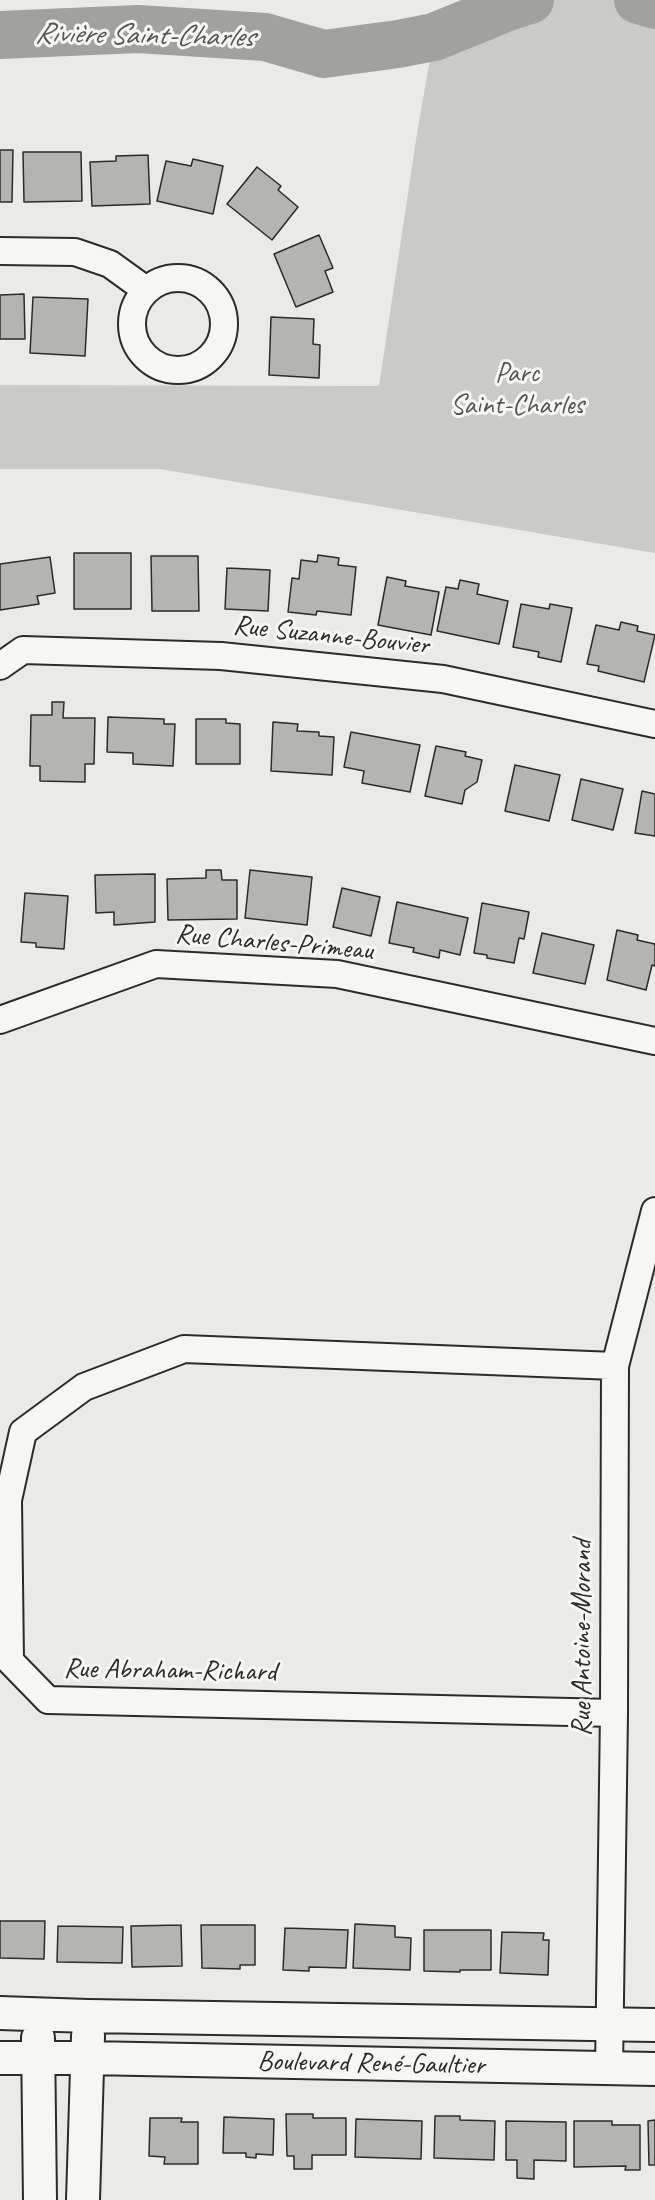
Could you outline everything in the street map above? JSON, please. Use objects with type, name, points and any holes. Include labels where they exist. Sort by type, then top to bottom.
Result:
[{"type":"street","points":[[0,250],[75,252],[110,264],[147,290]]},
{"type":"street","name":"Rue Suzanne-Bouvier","points":[[0,666],[23,650],[221,656],[443,679],[655,724]]},
{"type":"street","name":"Rue Charles-Primeau","points":[[0,1020],[156,964],[337,974],[655,1041]]},
{"type":"street","name":"Rue Antoine-Morand","points":[[609,2070],[614,1713],[615,1366],[655,1211]]},
{"type":"street","name":"Rue Abraham-Richard","points":[[614,1713],[48,1700],[10,1661],[8,1500],[23,1432],[84,1387],[184,1349],[615,1366]]},
{"type":"street","name":"Boulevard René-Gaultier","points":[[0,2013],[655,2025]]},
{"type":"street","points":[[38,2013],[40,2200]]},
{"type":"street","points":[[83,2200],[88,2016]]},
{"type":"street","name":"Boulevard René-Gaultier","points":[[0,2058],[655,2070]]},
{"type":"green space","name":"Parc Saint-Charles","points":[[530,0],[638,0],[655,5],[655,553],[160,469],[0,469],[0,385],[379,386],[434,37]]},
{"type":"building","points":[[0,150],[13,150],[12,202],[0,202]]},
{"type":"building","points":[[23,152],[81,152],[82,201],[24,202]]},
{"type":"building","points":[[148,155],[150,204],[92,206],[90,162],[116,161],[116,156]]},
{"type":"building","points":[[193,159],[223,166],[213,214],[157,201],[166,161],[191,166]]},
{"type":"building","points":[[257,167],[281,186],[278,190],[298,207],[272,240],[227,204]]},
{"type":"building","points":[[319,235],[333,268],[325,271],[333,292],[296,307],[274,254]]},
{"type":"building","points":[[24,294],[25,339],[0,339],[0,295]]},
{"type":"building","points":[[33,297],[88,299],[85,356],[30,353]]},
{"type":"building","points":[[271,317],[314,319],[313,344],[320,345],[319,378],[269,375]]},
{"type":"building","points":[[74,553],[131,553],[131,609],[74,609]]},
{"type":"building","points":[[318,555],[339,558],[338,565],[356,567],[351,615],[317,611],[316,615],[288,612],[292,578],[299,579],[301,560],[317,562]]},
{"type":"building","points":[[151,556],[198,556],[199,611],[152,611]]},
{"type":"building","points":[[50,557],[55,593],[37,596],[39,604],[0,610],[0,564]]},
{"type":"building","points":[[227,568],[270,570],[268,611],[225,609]]},
{"type":"building","points":[[387,577],[406,581],[405,586],[439,592],[431,635],[378,625]]},
{"type":"building","points":[[460,580],[479,584],[477,594],[508,601],[499,644],[437,631],[446,587],[458,589]]},
{"type":"building","points":[[521,604],[549,609],[550,604],[572,608],[561,662],[538,657],[539,652],[513,647]]},
{"type":"building","points":[[621,622],[638,626],[637,631],[655,635],[644,682],[598,671],[599,666],[587,664],[596,625],[619,630]]},
{"type":"building","points":[[52,702],[64,702],[63,718],[95,718],[94,764],[85,764],[85,782],[40,781],[40,766],[30,766],[31,715],[52,715]]},
{"type":"building","points":[[108,717],[164,719],[164,724],[175,724],[173,766],[133,764],[133,753],[107,752]]},
{"type":"building","points":[[196,719],[226,719],[226,723],[240,724],[240,764],[196,764]]},
{"type":"building","points":[[273,722],[298,724],[297,731],[319,732],[319,736],[334,737],[332,775],[271,771]]},
{"type":"building","points":[[351,732],[420,745],[410,792],[362,783],[364,771],[344,767]]},
{"type":"building","points":[[436,746],[466,752],[465,756],[482,760],[477,782],[465,790],[462,804],[425,796]]},
{"type":"building","points":[[515,765],[560,775],[549,821],[505,811]]},
{"type":"building","points":[[581,779],[623,789],[613,830],[572,820]]},
{"type":"building","points":[[642,791],[655,794],[655,836],[635,833]]},
{"type":"building","points":[[206,870],[221,870],[222,880],[237,880],[237,919],[168,920],[167,879],[206,878]]},
{"type":"building","points":[[250,870],[312,877],[307,925],[245,918]]},
{"type":"building","points":[[155,874],[155,922],[114,925],[114,912],[96,913],[95,875]]},
{"type":"building","points":[[342,888],[380,897],[371,936],[333,927]]},
{"type":"building","points":[[25,893],[68,896],[64,949],[36,947],[36,943],[21,942]]},
{"type":"building","points":[[397,902],[468,918],[460,955],[440,950],[439,958],[413,952],[414,948],[389,943]]},
{"type":"building","points":[[482,903],[529,912],[524,939],[519,938],[514,963],[474,953]]},
{"type":"building","points":[[617,930],[638,935],[637,940],[655,944],[655,966],[652,965],[646,990],[607,980]]},
{"type":"building","points":[[542,933],[594,945],[585,984],[533,973]]},
{"type":"building","points":[[0,1921],[45,1921],[44,1959],[0,1958]]},
{"type":"building","points":[[355,1924],[395,1926],[395,1937],[411,1938],[410,1970],[353,1968]]},
{"type":"building","points":[[181,1925],[182,1966],[132,1967],[131,1926]]},
{"type":"building","points":[[201,1925],[255,1925],[255,1965],[240,1965],[240,1969],[202,1968]]},
{"type":"building","points":[[58,1926],[123,1927],[122,1963],[57,1962]]},
{"type":"building","points":[[285,1928],[348,1930],[346,1968],[309,1967],[309,1971],[283,1970]]},
{"type":"building","points":[[424,1930],[491,1930],[491,1970],[424,1971]]},
{"type":"building","points":[[502,1932],[544,1933],[543,1940],[549,1940],[548,1975],[500,1973]]},
{"type":"building","points":[[286,2114],[313,2114],[313,2118],[346,2118],[346,2155],[312,2155],[312,2169],[294,2169],[294,2156],[287,2156]]},
{"type":"building","points":[[435,2116],[460,2116],[460,2120],[495,2121],[494,2160],[434,2158]]},
{"type":"building","points":[[224,2117],[274,2119],[273,2155],[256,2154],[256,2158],[246,2157],[246,2153],[223,2153]]},
{"type":"building","points":[[150,2118],[182,2118],[181,2122],[198,2122],[198,2164],[164,2164],[165,2157],[149,2156]]},
{"type":"building","points":[[356,2119],[422,2121],[421,2159],[355,2157]]},
{"type":"building","points":[[655,2120],[655,2165],[649,2165],[648,2121]]},
{"type":"building","points":[[506,2121],[566,2122],[566,2161],[534,2160],[534,2179],[517,2178],[517,2160],[506,2160]]},
{"type":"building","points":[[574,2121],[612,2121],[612,2125],[640,2125],[640,2170],[625,2170],[626,2166],[574,2167]]},
{"type":"waterway","name":"Rivière Saint-Charles","points":[[0,35],[138,29],[265,37],[324,54],[434,37],[530,0]]},
{"type":"waterway","name":"Rivière Saint-Charles","points":[[638,0],[655,5]]}]
